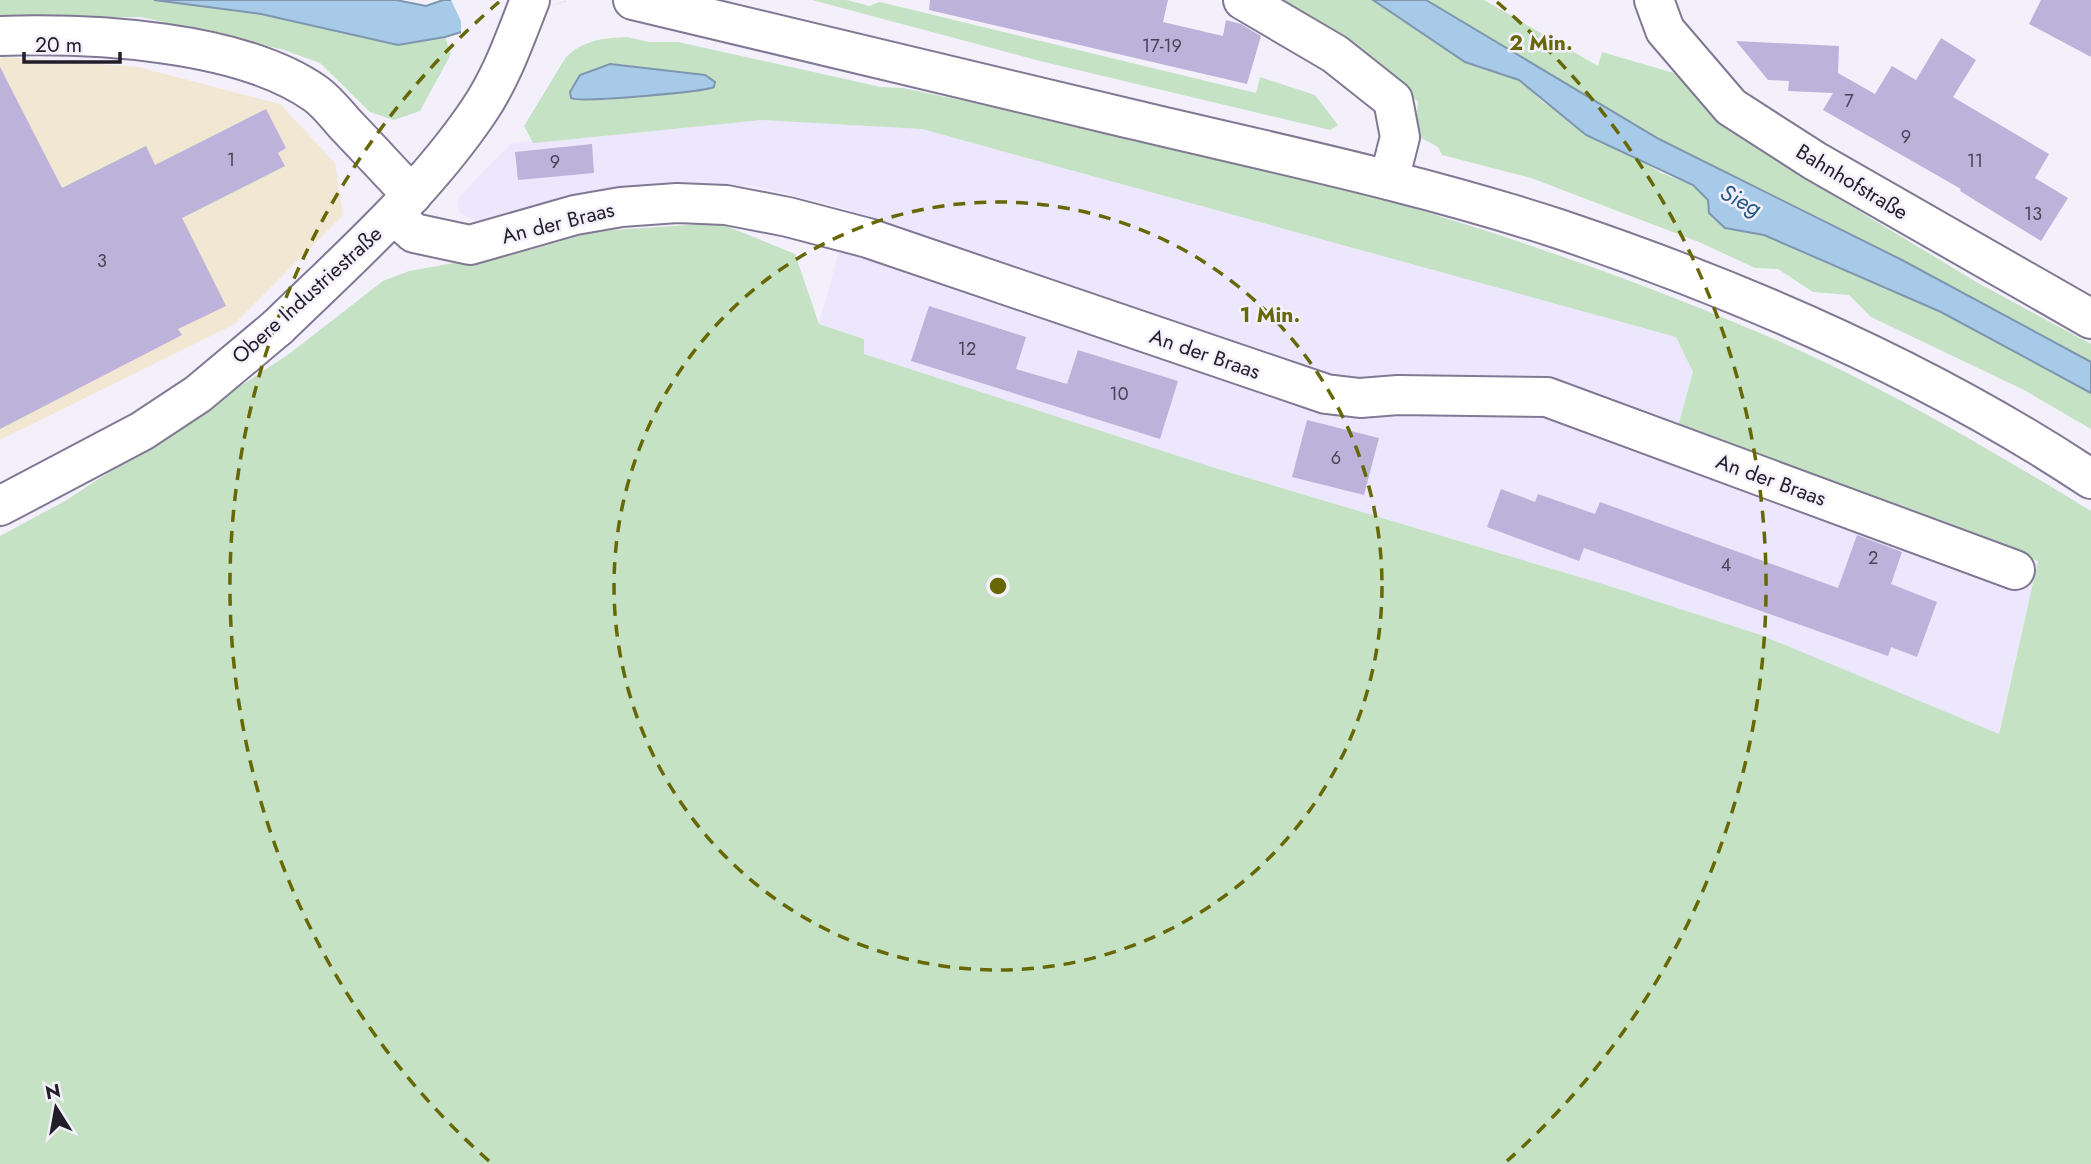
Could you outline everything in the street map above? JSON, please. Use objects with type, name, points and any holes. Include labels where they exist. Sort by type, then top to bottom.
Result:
[{"type":"street","name":"Obere Industriestraße","points":[[0,506],[142,431],[198,394],[278,327],[403,205],[479,111],[530,0]]},
{"type":"street","points":[[634,0],[1389,180],[1558,229],[1723,290],[1884,362],[2039,444],[2091,478]]},
{"type":"street","points":[[1243,0],[1335,54],[1393,100],[1401,137],[1389,180]]},
{"type":"street","name":"Bahnhofstraße","points":[[1654,0],[1665,30],[1731,107],[1908,216],[2091,319]]},
{"type":"street","name":"An der Braas","points":[[0,36],[55,34],[127,38],[242,60],[281,74],[318,95],[403,205],[414,233],[470,245],[575,215],[621,207],[677,203],[726,205],[788,217],[868,238],[1326,394],[1360,398],[1398,395],[1547,397],[2015,570]]},
{"type":"shaded area","points":[[4,57],[138,67],[280,104],[335,163],[343,215],[233,325],[0,440],[0,59]]},
{"type":"shaded area","points":[[762,120],[922,129],[1677,337],[1693,372],[1678,426],[2038,561],[1998,734],[1761,635],[1603,584],[1215,468],[864,354],[864,339],[819,324],[850,210],[754,186],[673,184],[602,190],[535,205],[492,219],[472,220],[460,213],[457,204],[459,197],[511,143]]},
{"type":"green space","points":[[0,0],[154,0],[261,14],[398,45],[445,37],[451,54],[420,111],[394,120],[370,112],[320,63],[284,50],[141,17],[0,18]]},
{"type":"green space","points":[[812,0],[847,0],[869,6],[880,2],[1256,93],[1260,77],[1315,95],[1338,125],[1330,130],[1040,61]]},
{"type":"green space","points":[[1266,0],[1373,0],[1465,62],[1519,80],[1544,103],[1661,173],[1693,185],[1708,200],[1725,228],[1764,235],[1941,312],[2091,393],[2091,429],[2024,390],[1871,317],[1849,295],[1813,292],[1778,269],[1755,268],[1699,242],[1531,178],[1442,155],[1438,147],[1414,134],[1418,102],[1390,72]]},
{"type":"green space","points":[[1426,0],[1484,0],[1598,66],[1602,52],[1684,76],[1709,106],[1796,173],[1978,283],[2091,344],[2091,362],[1902,260],[1659,139]]},
{"type":"green space","points":[[627,37],[649,42],[678,42],[881,87],[903,88],[1137,137],[1311,179],[1465,224],[1655,290],[1793,347],[1923,413],[2091,511],[2091,1164],[0,1164],[0,536],[65,501],[289,354],[383,281],[409,271],[533,249],[596,231],[719,223],[795,254],[819,324],[864,339],[864,354],[1215,468],[1603,584],[1761,635],[1999,734],[2038,561],[1678,426],[1693,372],[1676,337],[922,129],[762,120],[533,143],[524,126],[566,57],[594,41]]},
{"type":"water","points":[[154,0],[396,0],[426,6],[443,0],[566,0],[445,37],[398,45],[261,14]]},
{"type":"water","name":"Sieg","points":[[1373,0],[1426,0],[1659,139],[1902,260],[2091,362],[2091,393],[1941,312],[1764,235],[1725,228],[1709,213],[1708,200],[1693,185],[1586,135],[1519,80],[1465,62]]},
{"type":"water","points":[[610,64],[705,75],[715,82],[714,87],[688,92],[617,98],[571,98],[570,92],[580,75]]},
{"type":"pier","points":[[451,0],[569,0],[461,36],[461,21]]},
{"type":"building","points":[[930,0],[1168,0],[1163,22],[1223,36],[1226,20],[1241,24],[1261,36],[1247,84],[929,10]]},
{"type":"building","points":[[2041,0],[2091,0],[2091,57],[2029,24]]},
{"type":"building","points":[[1941,38],[1976,60],[1953,97],[2049,154],[2035,178],[2068,198],[2041,241],[1960,191],[1961,189],[1823,110],[1833,93],[1788,91],[1789,81],[1768,80],[1736,41],[1839,46],[1838,73],[1875,94],[1892,66],[1916,80]]},
{"type":"building","points":[[0,67],[62,188],[146,146],[155,165],[266,109],[286,148],[278,153],[285,166],[182,218],[226,306],[178,329],[182,335],[0,429]]},
{"type":"building","points":[[592,144],[594,173],[518,180],[515,152]]},
{"type":"building","points":[[929,306],[1026,337],[1016,369],[1067,384],[1078,350],[1178,381],[1160,439],[911,361]]},
{"type":"building","points":[[1307,420],[1379,438],[1364,495],[1292,477]]},
{"type":"building","points":[[1501,489],[1535,502],[1538,494],[1595,514],[1600,502],[1838,588],[1857,535],[1902,552],[1891,584],[1937,602],[1917,657],[1891,647],[1888,656],[1584,548],[1579,561],[1487,527]]}]
